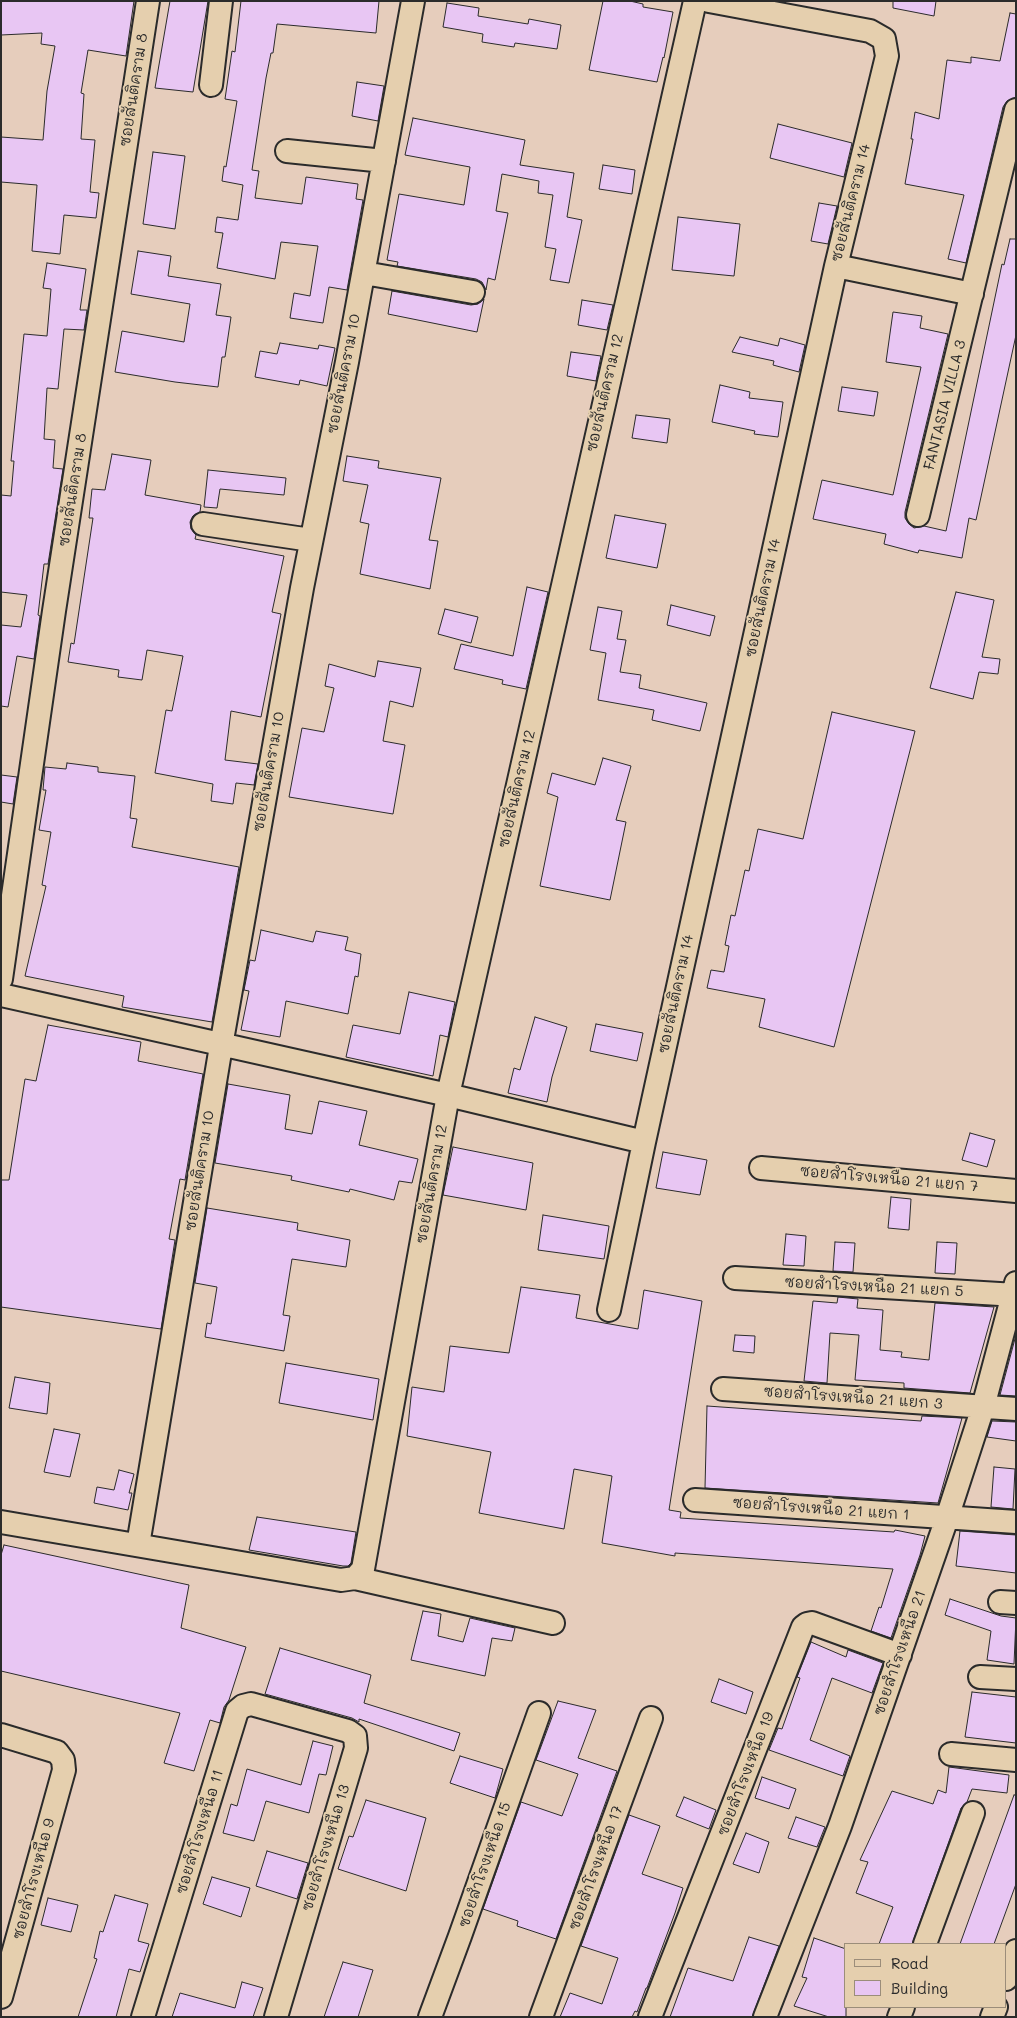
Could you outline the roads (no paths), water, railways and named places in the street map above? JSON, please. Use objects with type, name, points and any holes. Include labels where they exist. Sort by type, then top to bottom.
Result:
[{"type":"street","name":"ซอยสันติคราม 8","points":[[1,977],[10,852],[54,611],[148,1]]},
{"type":"street","points":[[211,85],[221,1]]},
{"type":"street","name":"ซอยสันติคราม 10","points":[[138,1545],[221,1046],[311,540],[364,273],[413,1]]},
{"type":"street","name":"ซอยสันติคราม 12","points":[[356,1578],[363,1568],[448,1095],[650,193],[695,1]]},
{"type":"street","points":[[709,1],[760,7]]},
{"type":"street","name":"ซอยสันติคราม 14","points":[[609,1310],[836,266],[888,56],[884,39],[870,31],[760,7]]},
{"type":"street","name":"FANTASIA VILLA 3","points":[[918,515],[1016,110]]},
{"type":"street","points":[[287,152],[384,161]]},
{"type":"street","points":[[836,266],[972,294]]},
{"type":"street","points":[[364,273],[473,292]]},
{"type":"street","points":[[203,524],[311,540]]},
{"type":"street","points":[[1,995],[221,1046],[448,1095],[644,1142]]},
{"type":"street","name":"ซอยสำโรงเหนือ 21 แยก 7","points":[[761,1168],[1016,1191]]},
{"type":"street","name":"ซอยสำโรงเหนือ 21 แยก 5","points":[[735,1278],[1015,1291]]},
{"type":"street","name":"ซอยสำโรงเหนือ 21","points":[[764,2017],[840,1826],[900,1655],[984,1407],[1015,1291]]},
{"type":"street","name":"ซอยสำโรงเหนือ 21 แยก 3","points":[[723,1390],[1016,1409]]},
{"type":"street","name":"ซอยสำโรงเหนือ 21 แยก 1","points":[[695,1500],[1016,1522]]},
{"type":"street","points":[[1,1522],[341,1580],[356,1578],[552,1623]]},
{"type":"street","name":"ซอยสำโรงเหนือ 19","points":[[650,2017],[803,1627],[812,1623],[900,1655]]},
{"type":"street","points":[[980,1677],[1016,1679]]},
{"type":"street","name":"ซอยสำโรงเหนือ 11","points":[[143,2017],[237,1711],[243,1706],[251,1704],[299,1718]]},
{"type":"street","name":"ซอยสำโรงเหนือ 15","points":[[430,2017],[539,1713]]},
{"type":"street","name":"ซอยสำโรงเหนือ 13","points":[[276,2017],[356,1748],[355,1736],[348,1731],[299,1718]]},
{"type":"street","name":"ซอยสำโรงเหนือ 17","points":[[541,2017],[651,1718]]},
{"type":"street","name":"ซอยสำโรงเหนือ 9","points":[[1,1735],[57,1752],[63,1760],[64,1770],[1,1997]]},
{"type":"street","points":[[951,1754],[1016,1760]]},
{"type":"street","points":[[925,1943],[972,1813]]},
{"type":"street","points":[[1007,1975],[1016,1951]]}]
